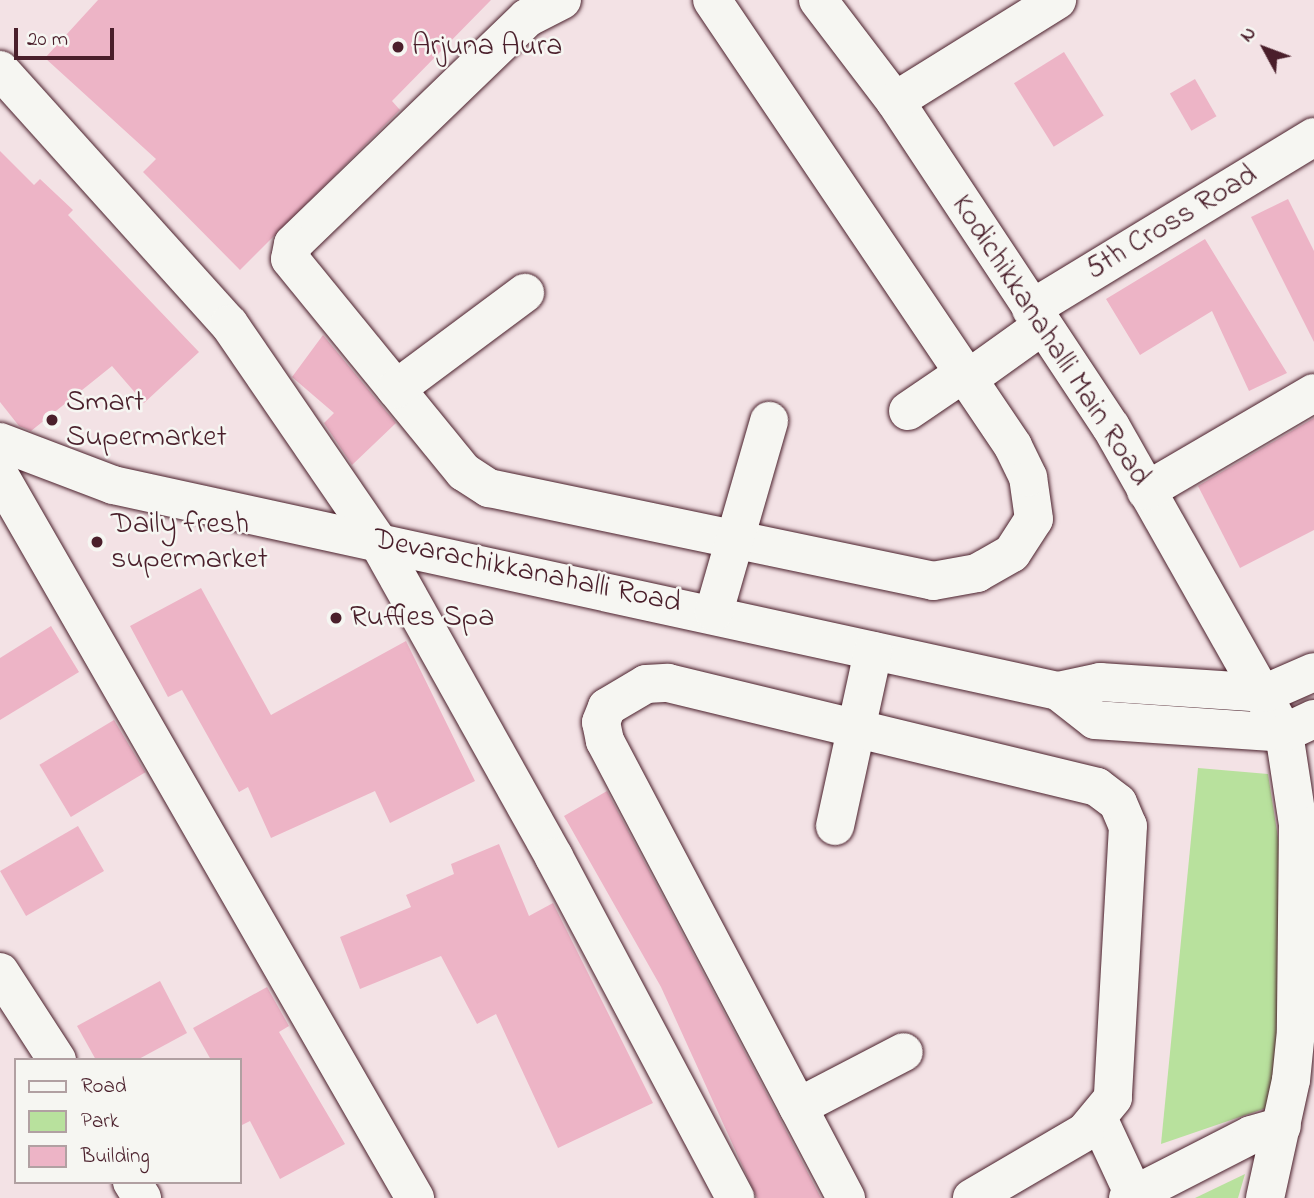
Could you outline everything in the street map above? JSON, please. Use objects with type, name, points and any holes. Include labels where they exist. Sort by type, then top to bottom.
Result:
[{"type":"street","points":[[562,0],[527,18],[289,251],[290,259],[464,472],[489,488],[933,580],[977,573],[1012,553],[1034,519],[1028,477],[966,376],[712,0]]},
{"type":"street","name":"Kodichikkanahalli Main Road","points":[[818,0],[895,101],[1111,427],[1266,693]]},
{"type":"street","points":[[895,101],[1057,0]]},
{"type":"street","points":[[0,70],[229,324],[377,540],[725,1194]]},
{"type":"street","name":"5th Cross Road","points":[[908,411],[966,376],[1036,317],[1314,137]]},
{"type":"street","points":[[396,388],[525,293]]},
{"type":"street","points":[[1146,491],[1314,393]]},
{"type":"street","points":[[715,612],[769,421]]},
{"type":"street","name":"Devarachikkanahalli Road","points":[[0,442],[113,485],[715,612],[873,651],[1058,691],[1100,682],[1266,693],[1314,672]]},
{"type":"street","points":[[0,476],[415,1198]]},
{"type":"street","points":[[835,827],[873,651]]},
{"type":"street","points":[[846,1198],[604,741],[601,722],[607,708],[646,684],[668,683],[1097,787],[1118,803],[1128,826],[1113,1097],[1099,1120],[972,1198]]},
{"type":"street","name":"Devarachikkanahalli Road","points":[[1058,691],[1095,720],[1299,726]]},
{"type":"street","points":[[1265,1198],[1282,1126],[1303,1083],[1306,825],[1299,726],[1266,693]]},
{"type":"street","points":[[0,972],[56,1058]]},
{"type":"street","points":[[798,1107],[904,1052]]},
{"type":"street","points":[[1099,1120],[1131,1196],[1251,1135],[1282,1126]]},
{"type":"green space","points":[[1198,768],[1268,774],[1282,863],[1283,984],[1272,1106],[1161,1144]]},
{"type":"green space","points":[[1245,1174],[1238,1198],[1195,1198]]},
{"type":"building","points":[[98,0],[491,0],[392,101],[400,110],[240,270],[143,172],[156,159],[45,58]]},
{"type":"building","points":[[1064,52],[1104,116],[1054,147],[1014,83]]},
{"type":"building","points":[[1195,79],[1216,116],[1191,131],[1170,94]]},
{"type":"building","points":[[0,151],[34,185],[40,179],[73,210],[68,215],[199,352],[144,403],[112,366],[31,431],[19,426],[0,402]]},
{"type":"building","points":[[1288,199],[1314,251],[1314,342],[1251,217]]},
{"type":"building","points":[[1205,239],[1287,373],[1249,391],[1212,311],[1140,355],[1106,299]]},
{"type":"building","points":[[323,335],[396,423],[352,465],[324,423],[334,413],[292,377]]},
{"type":"building","points":[[1314,418],[1314,530],[1240,568],[1198,486]]},
{"type":"building","points":[[201,588],[271,715],[406,641],[475,781],[390,823],[375,791],[271,838],[248,787],[239,792],[182,690],[168,697],[130,626]]},
{"type":"building","points":[[51,626],[79,672],[0,720],[0,658]]},
{"type":"building","points":[[114,720],[145,772],[71,817],[39,765]]},
{"type":"building","points":[[607,791],[821,1198],[757,1198],[661,987],[564,816]]},
{"type":"building","points":[[78,826],[104,871],[26,916],[0,871]]},
{"type":"building","points":[[499,844],[529,916],[553,903],[653,1103],[558,1148],[496,1014],[477,1024],[441,956],[360,989],[340,937],[411,907],[406,895],[454,874],[451,864]]},
{"type":"building","points":[[160,981],[187,1033],[141,1058],[95,1058],[77,1026]]},
{"type":"building","points":[[267,987],[289,1026],[279,1032],[345,1144],[280,1179],[250,1121],[242,1125],[242,1058],[210,1058],[193,1028]]},
{"type":"place","name":"Arjuna Aura","points":[[398,47]]},
{"type":"place","name":"Smart Supermarket","points":[[52,420]]},
{"type":"place","name":"Daily fresh supermarket","points":[[97,542]]},
{"type":"place","name":"Ruffles Spa","points":[[336,618]]}]
